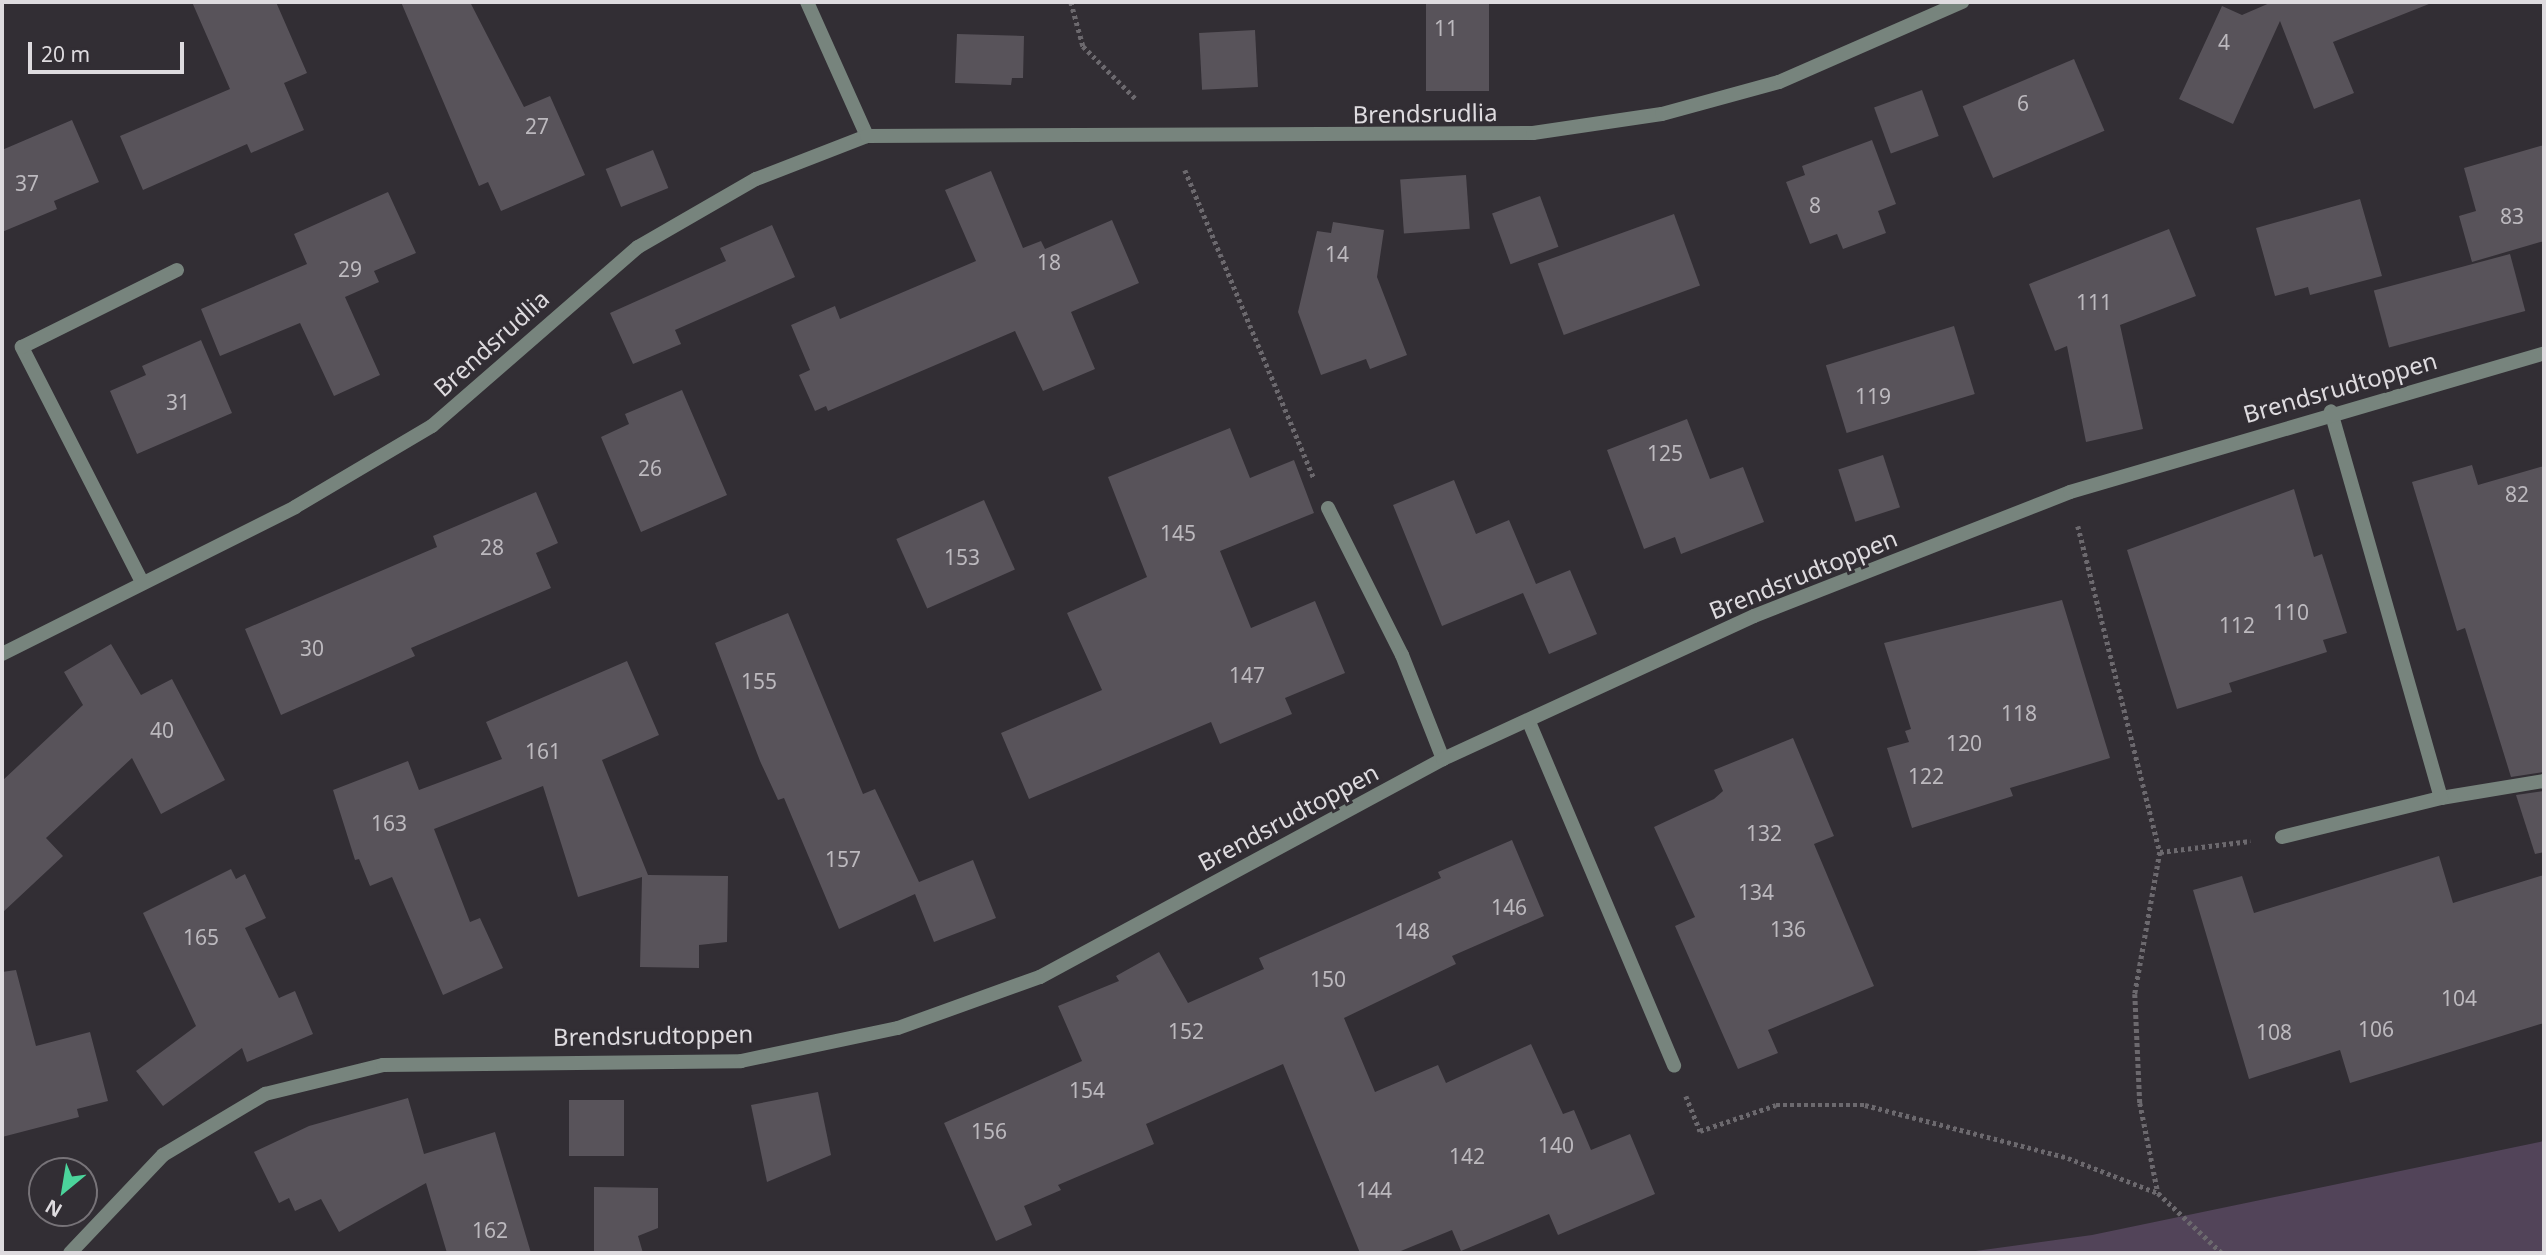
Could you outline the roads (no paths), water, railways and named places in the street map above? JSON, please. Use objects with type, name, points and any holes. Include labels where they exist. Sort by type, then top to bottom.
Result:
[{"type":"street","points":[[807,2],[867,136]]},
{"type":"street","name":"Brendsrudlia","points":[[2,654],[141,580],[295,506],[432,426],[545,322],[650,239],[756,178],[867,136],[1533,133],[1662,114],[1779,82],[1962,2]]},
{"type":"street","points":[[141,580],[22,347],[177,270]]},
{"type":"street","name":"Brendsrudtoppen","points":[[70,1253],[163,1156],[265,1094],[383,1065],[741,1061],[898,1028],[1040,977],[1443,759],[1529,722],[1754,616],[2070,492],[2331,411],[2544,353]]},
{"type":"street","points":[[2331,411],[2441,798]]},
{"type":"street","points":[[1328,508],[1402,655],[1443,759]]},
{"type":"street","points":[[1529,722],[1674,1066]]},
{"type":"street","points":[[2282,837],[2441,798],[2544,781]]}]
